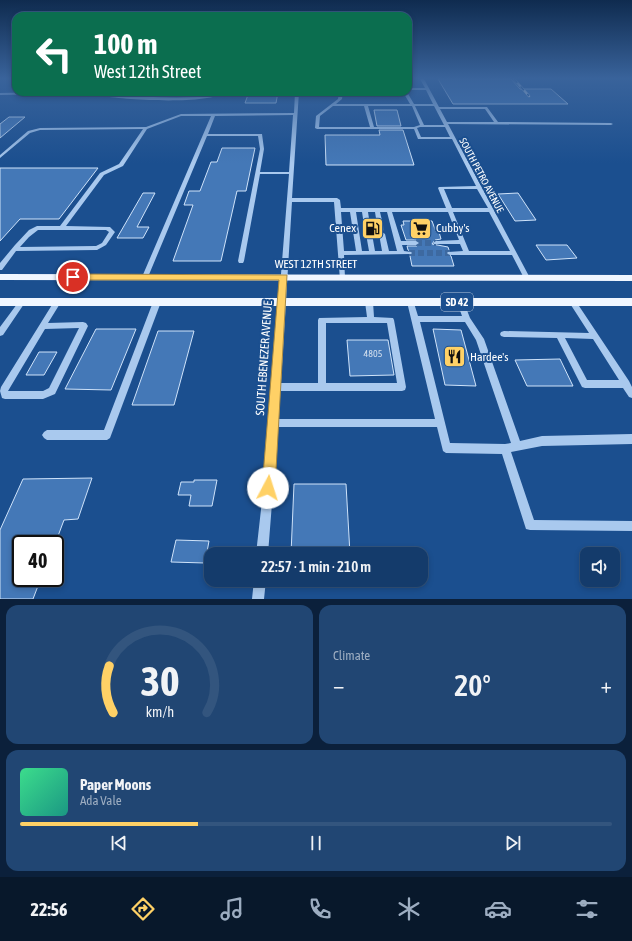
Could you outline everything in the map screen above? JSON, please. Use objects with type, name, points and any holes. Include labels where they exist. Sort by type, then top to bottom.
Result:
[{"type":"main road","name":"WEST 12TH STREET","points":[[0,277],[632,278]]},
{"type":"main road","name":"SD 42","points":[[0,302],[632,302]]},
{"type":"street","name":"SOUTH EBENEZER AVENUE","points":[[263,547],[296,107]]},
{"type":"street","points":[[330,107],[318,116],[317,128],[415,128],[423,126],[497,123],[612,124]]},
{"type":"street","points":[[367,107],[372,128]]},
{"type":"street","points":[[414,107],[423,126]]},
{"type":"street","name":"SOUTH PETRO AVENUE","points":[[437,107],[527,278]]},
{"type":"street","points":[[460,107],[486,108],[497,123]]},
{"type":"street","points":[[145,277],[214,114]]},
{"type":"street","points":[[0,157],[29,132],[40,128],[146,128],[181,115],[296,114]]},
{"type":"street","points":[[62,228],[102,174],[121,165],[146,128]]},
{"type":"street","points":[[415,128],[420,138],[453,138]]},
{"type":"street","points":[[205,135],[260,135],[262,149],[241,262]]},
{"type":"street","points":[[257,173],[291,174]]},
{"type":"street","points":[[467,253],[441,188],[479,188]]},
{"type":"street","points":[[289,200],[337,200],[342,278]]},
{"type":"street","points":[[338,210],[490,210]]},
{"type":"street","points":[[353,210],[359,253]]},
{"type":"street","points":[[364,210],[367,225]]},
{"type":"street","points":[[376,210],[380,225]]},
{"type":"street","points":[[388,210],[401,253]]},
{"type":"street","points":[[0,268],[28,233],[37,228],[108,228],[112,232],[104,244],[97,248],[16,249]]},
{"type":"street","points":[[369,234],[372,253]]},
{"type":"street","points":[[382,234],[386,253]]},
{"type":"street","points":[[436,243],[463,242]]},
{"type":"street","points":[[398,243],[416,243]]},
{"type":"street","points":[[341,253],[409,253]]},
{"type":"street","points":[[450,253],[514,253]]},
{"type":"street","points":[[0,333],[22,302]]},
{"type":"street","points":[[43,326],[84,326],[52,391],[43,395],[5,395],[4,390],[57,302]]},
{"type":"street","points":[[47,435],[107,435],[157,302]]},
{"type":"street","points":[[369,302],[371,320]]},
{"type":"street","points":[[411,302],[446,448],[505,449],[542,441],[632,439]]},
{"type":"street","points":[[461,302],[467,319],[480,339],[518,447]]},
{"type":"street","points":[[573,302],[594,336],[627,381],[632,394]]},
{"type":"street","points":[[415,319],[467,319]]},
{"type":"street","points":[[276,387],[322,387],[402,387],[390,320],[322,320],[322,387]]},
{"type":"street","points":[[504,334],[594,336]]},
{"type":"street","points":[[559,335],[584,384],[627,381]]},
{"type":"street","points":[[273,423],[441,423]]},
{"type":"street","points":[[505,449],[530,525],[632,526]]},
{"type":"street","points":[[258,599],[259,587]]},
{"type":"building","points":[[374,110],[397,110],[401,126],[377,126]]},
{"type":"building","points":[[9,117],[25,117],[0,138],[0,124]]},
{"type":"building","points":[[379,130],[403,130],[414,165],[326,165],[325,135],[380,135]]},
{"type":"building","points":[[222,148],[255,148],[246,191],[237,191],[221,261],[173,261],[193,205],[184,205],[189,191],[200,191],[211,162],[217,162]]},
{"type":"building","points":[[0,168],[98,168],[59,219],[20,219],[0,241]]},
{"type":"building","points":[[143,193],[155,193],[137,227],[149,227],[143,238],[117,238]]},
{"type":"building","points":[[518,193],[536,220],[515,221],[498,194]]},
{"type":"building","points":[[403,221],[432,221],[436,232],[439,232],[441,239],[435,240],[432,244],[448,247],[449,250],[446,253],[451,256],[454,266],[412,266],[410,256],[414,253],[408,250],[407,246],[417,246],[420,243],[416,240],[406,240],[401,225],[404,225]]},
{"type":"building","points":[[536,245],[567,245],[577,258],[546,260]]},
{"type":"building","points":[[96,329],[136,329],[111,390],[65,389]]},
{"type":"building","name":"Hardee's","points":[[433,329],[461,330],[476,386],[445,385]]},
{"type":"building","points":[[158,331],[194,331],[174,405],[132,405]]},
{"type":"building","points":[[347,340],[388,340],[394,375],[350,376]]},
{"type":"building","points":[[39,352],[57,352],[44,375],[26,375]]},
{"type":"building","points":[[560,359],[573,386],[527,386],[515,360]]},
{"type":"building","points":[[92,478],[78,519],[64,520],[58,535],[12,535],[12,587],[38,587],[33,599],[0,599],[0,530],[23,479]]},
{"type":"building","points":[[194,480],[217,480],[212,506],[189,506],[191,495],[178,495],[181,482],[194,482]]},
{"type":"building","points":[[294,484],[346,484],[350,547],[291,547]]},
{"type":"building","points":[[176,540],[209,541],[208,547],[204,547],[204,563],[171,562]]},
{"type":"tunnel","points":[[367,225],[369,234]]},
{"type":"tunnel","points":[[380,225],[382,234]]},
{"type":"tunnel","points":[[416,243],[436,243]]},
{"type":"tunnel","points":[[409,253],[450,253]]},
{"type":"place","name":"Cenex","points":[[372,228]]},
{"type":"place","name":"Cubby's","points":[[421,228]]},
{"type":"place","name":"Hardee's","points":[[454,357]]},
{"type":"route","points":[[73,277],[284,277],[268,488]]}]
